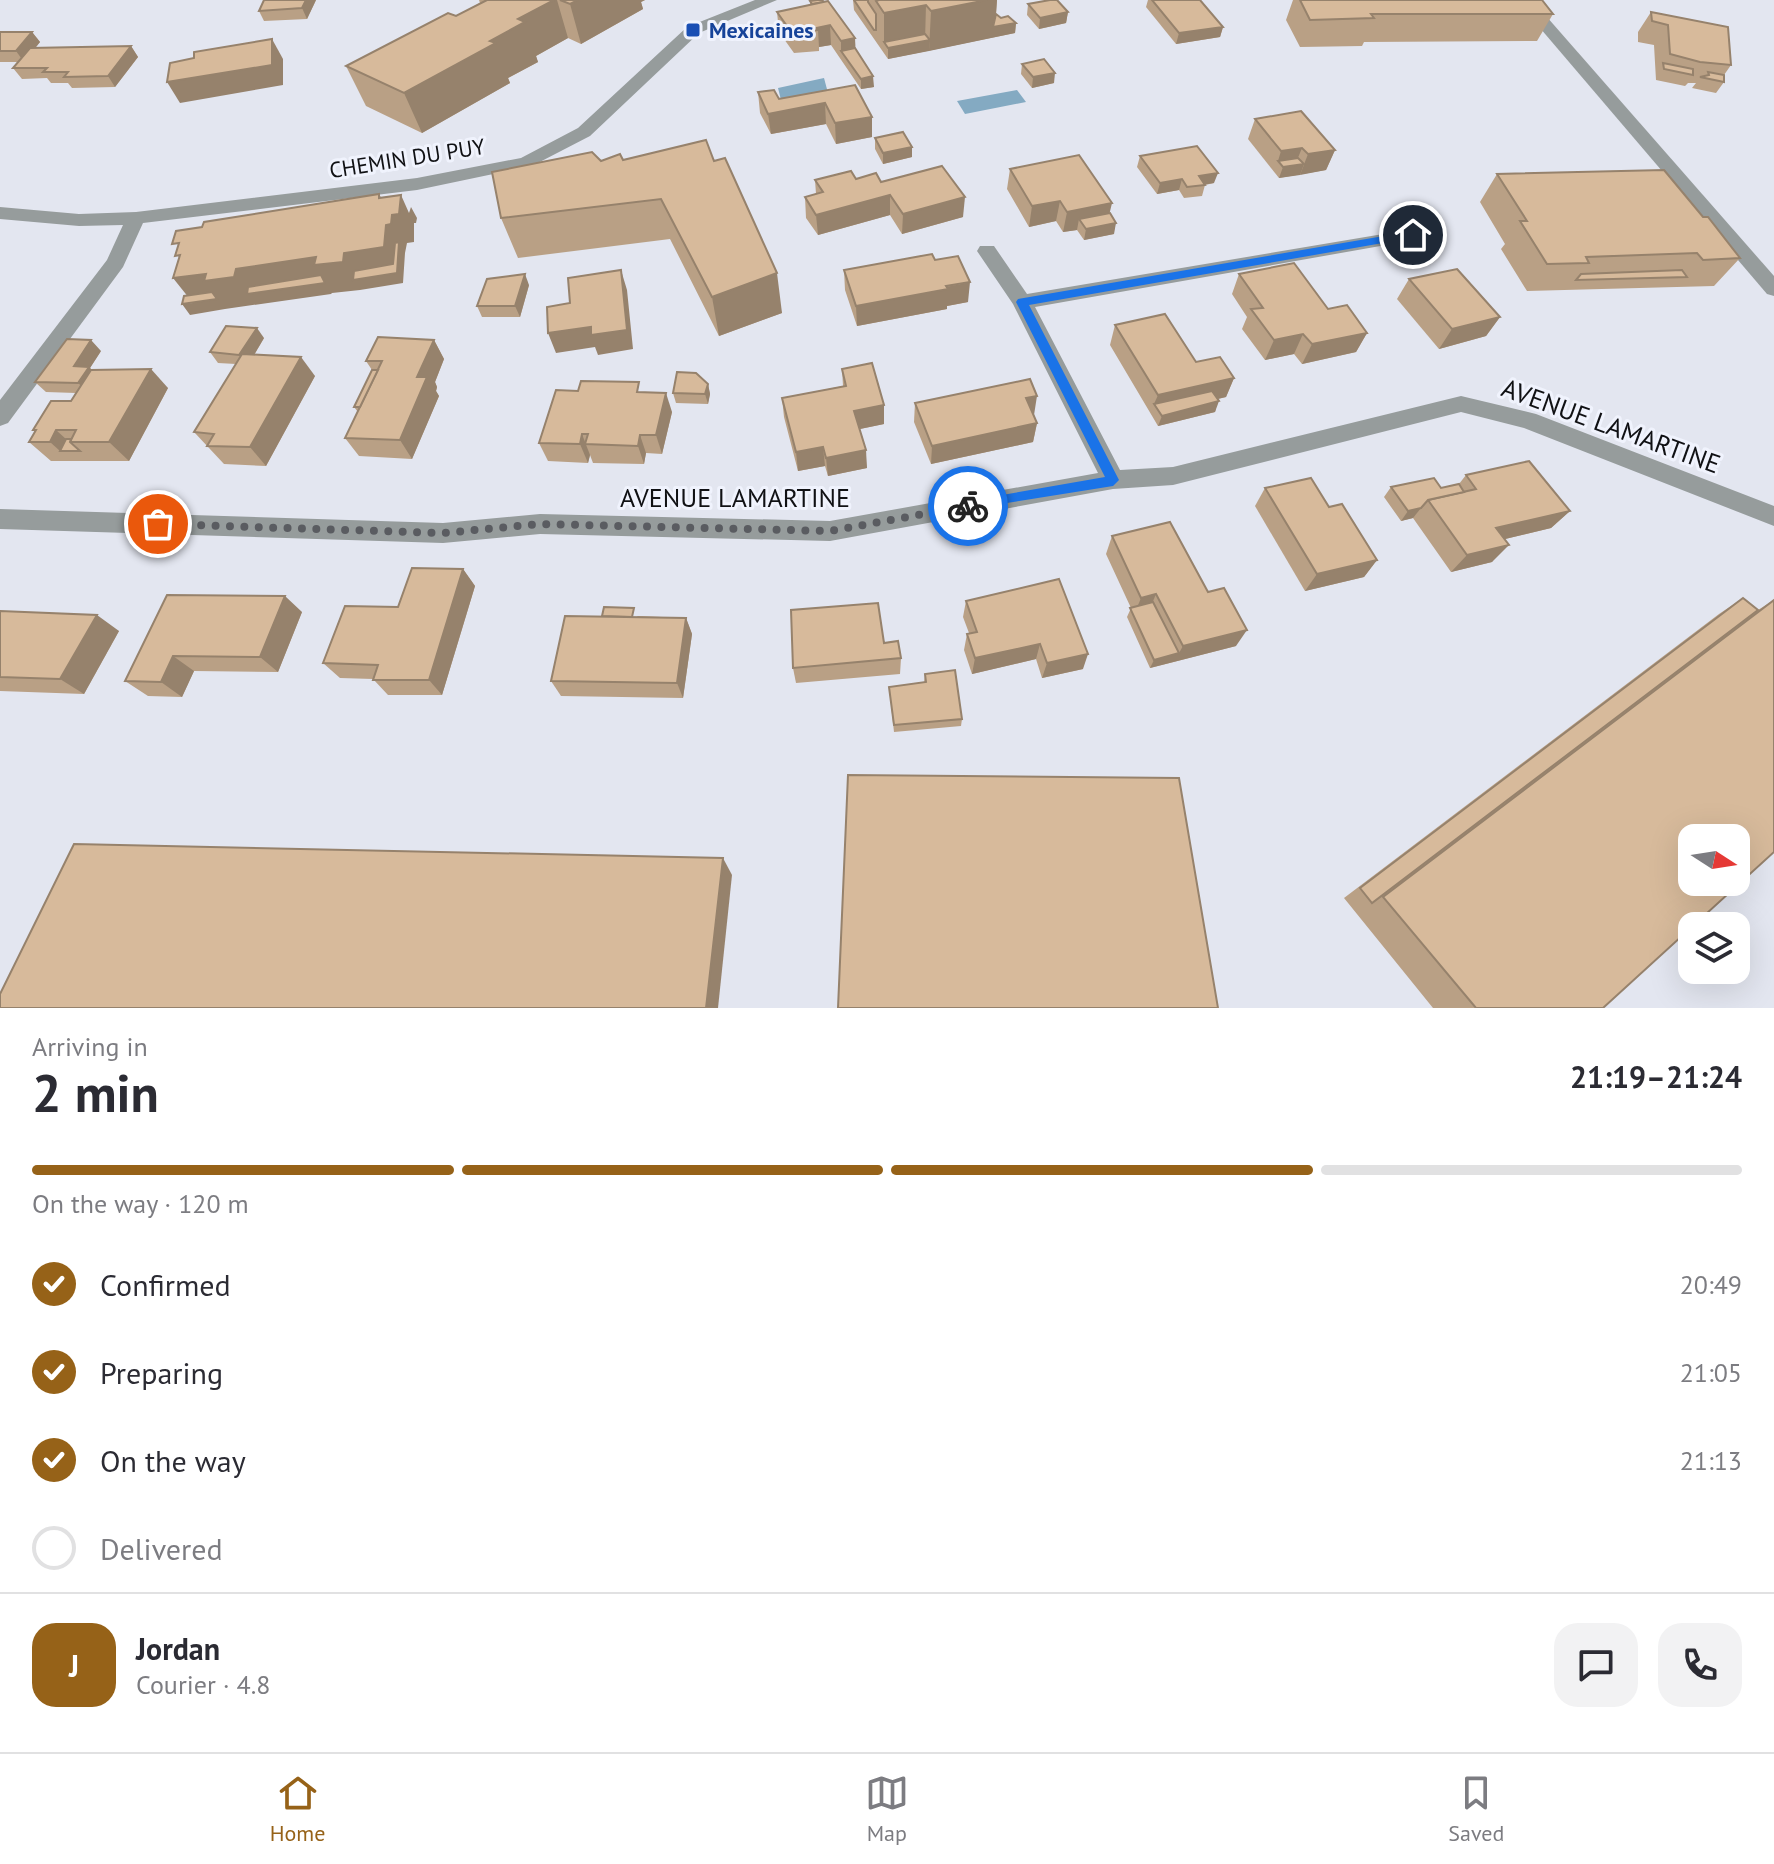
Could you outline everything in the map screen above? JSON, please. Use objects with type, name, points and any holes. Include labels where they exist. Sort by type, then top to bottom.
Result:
[{"type":"street","name":"CHEMIN DU PUY","points":[[0,213],[79,220],[136,218],[417,184],[526,162],[584,132],[693,30],[769,0]]},
{"type":"street","points":[[1524,0],[1774,289]]},
{"type":"street","points":[[0,417],[116,262],[136,218]]},
{"type":"street","points":[[1022,302],[1413,235]]},
{"type":"street","points":[[987,251],[1022,302],[1113,480]]},
{"type":"street","name":"AVENUE LAMARTINE","points":[[0,519],[443,533],[540,524],[830,531],[1113,480],[1173,476],[1461,404],[1528,420],[1774,516]]},
{"type":"water","points":[[824,78],[828,93],[781,100],[778,88]]},
{"type":"water","points":[[1017,90],[1026,102],[965,114],[957,101]]},
{"type":"building","points":[[264,0],[306,0],[302,8],[259,11]]},
{"type":"building","points":[[487,0],[554,0],[518,19],[525,22],[490,41],[496,43],[404,93],[346,66],[448,13],[456,16]]},
{"type":"building","points":[[854,0],[868,0],[876,14],[876,30],[874,30]]},
{"type":"building","points":[[987,0],[931,11],[926,5],[884,13],[876,1]]},
{"type":"building","points":[[1057,0],[1068,12],[1040,18],[1028,4]]},
{"type":"building","points":[[1152,0],[1200,0],[1223,27],[1179,33]]},
{"type":"building","points":[[1300,0],[1542,0],[1553,14],[1371,14],[1374,18],[1310,20]]},
{"type":"building","points":[[828,1],[855,38],[841,41],[830,25],[816,28],[818,30],[792,33],[777,12]]},
{"type":"building","points":[[1651,12],[1728,27],[1731,65],[1700,62],[1670,54],[1668,25],[1652,21]]},
{"type":"building","points":[[996,14],[1001,18],[1008,16],[1016,23],[993,27]]},
{"type":"building","points":[[0,32],[32,32],[16,51],[0,51]]},
{"type":"building","points":[[925,34],[930,40],[888,48],[884,42]]},
{"type":"building","points":[[272,39],[272,65],[167,82],[170,63],[194,58],[194,52]]},
{"type":"building","points":[[131,46],[108,76],[64,77],[68,72],[43,72],[47,68],[13,68],[30,48]]},
{"type":"building","points":[[855,48],[873,76],[861,79],[841,51]]},
{"type":"building","points":[[1044,59],[1055,73],[1033,77],[1022,64]]},
{"type":"building","points":[[1663,63],[1693,69],[1693,75],[1664,69]]},
{"type":"building","points":[[1708,72],[1724,75],[1724,82],[1700,77],[1709,75]]},
{"type":"building","points":[[855,85],[872,117],[835,123],[825,103],[768,114],[758,92],[774,90],[779,99]]},
{"type":"building","points":[[1301,111],[1335,150],[1308,154],[1302,148],[1281,151],[1255,119]]},
{"type":"building","points":[[903,132],[912,147],[883,153],[875,138]]},
{"type":"building","points":[[706,140],[714,161],[725,158],[777,273],[712,297],[661,199],[501,218],[492,172],[592,152],[601,161],[620,154],[623,160]]},
{"type":"building","points":[[1197,146],[1218,173],[1199,176],[1205,185],[1187,187],[1182,179],[1160,183],[1140,156]]},
{"type":"building","points":[[1079,155],[1112,203],[1067,212],[1060,201],[1032,206],[1010,169]]},
{"type":"building","points":[[1298,158],[1304,164],[1283,167],[1278,161]]},
{"type":"building","points":[[942,166],[965,197],[903,214],[890,195],[816,215],[805,197],[823,192],[815,180],[851,171],[856,179],[876,173],[881,182]]},
{"type":"building","points":[[1664,170],[1703,217],[1708,217],[1740,258],[1703,260],[1697,253],[1586,257],[1589,263],[1547,264],[1520,221],[1527,221],[1497,174]]},
{"type":"building","points":[[379,194],[379,198],[401,195],[399,214],[392,215],[391,224],[386,225],[384,247],[344,253],[343,262],[314,265],[316,257],[236,269],[234,277],[204,281],[206,274],[173,278],[180,255],[175,256],[179,243],[172,244],[176,231],[202,227],[204,222]]},
{"type":"building","points":[[1110,213],[1116,223],[1086,229],[1079,219]]},
{"type":"building","points":[[399,242],[397,273],[353,280],[354,271],[393,264],[395,243]]},
{"type":"building","points":[[932,254],[935,260],[958,256],[970,282],[856,306],[844,270]]},
{"type":"building","points":[[1294,263],[1328,309],[1347,305],[1367,333],[1312,344],[1303,334],[1274,340],[1251,309],[1263,308],[1239,274]]},
{"type":"building","points":[[1457,269],[1500,317],[1452,329],[1409,279]]},
{"type":"building","points":[[621,270],[627,330],[591,335],[591,327],[548,333],[547,307],[570,303],[568,278]]},
{"type":"building","points":[[1682,270],[1687,277],[1576,280],[1581,274]]},
{"type":"building","points":[[525,274],[515,306],[477,306],[487,279]]},
{"type":"building","points":[[321,275],[325,283],[247,294],[248,287]]},
{"type":"building","points":[[212,292],[217,299],[182,304],[184,296]]},
{"type":"building","points":[[1165,314],[1196,362],[1220,357],[1234,378],[1158,395],[1115,325]]},
{"type":"building","points":[[226,326],[257,328],[239,355],[210,352]]},
{"type":"building","points":[[378,337],[434,340],[417,377],[427,377],[400,440],[345,438],[382,361],[366,361]]},
{"type":"building","points":[[67,339],[91,340],[74,366],[89,367],[78,383],[35,382]]},
{"type":"building","points":[[242,354],[301,357],[250,447],[207,446],[214,434],[194,432]]},
{"type":"building","points":[[872,363],[884,405],[854,411],[866,450],[826,458],[823,447],[796,452],[782,398],[846,386],[842,369]]},
{"type":"building","points":[[151,369],[109,442],[70,442],[76,430],[56,430],[50,442],[29,442],[51,401],[71,401],[91,370]]},
{"type":"building","points":[[372,370],[378,370],[360,407],[354,407]]},
{"type":"building","points":[[677,372],[696,373],[708,384],[705,394],[673,393]]},
{"type":"building","points":[[1030,379],[1037,396],[1026,398],[1037,423],[932,446],[915,403]]},
{"type":"building","points":[[581,381],[639,382],[637,392],[666,393],[656,435],[640,435],[638,446],[585,444],[588,434],[582,434],[580,444],[539,443],[556,390],[578,391]]},
{"type":"building","points":[[1212,391],[1219,401],[1162,416],[1154,404]]},
{"type":"building","points":[[66,439],[71,439],[70,442],[80,451],[60,451]]},
{"type":"building","points":[[1529,461],[1570,511],[1496,528],[1509,545],[1467,555],[1428,500],[1476,489],[1466,475]]},
{"type":"building","points":[[1311,478],[1329,507],[1342,504],[1377,560],[1317,574],[1265,488]]},
{"type":"building","points":[[1434,478],[1441,488],[1459,484],[1464,492],[1428,500],[1421,508],[1408,511],[1391,487]]},
{"type":"building","points":[[1170,522],[1208,592],[1224,588],[1247,630],[1183,646],[1156,594],[1141,598],[1112,536]]},
{"type":"building","points":[[412,568],[463,569],[429,680],[373,680],[378,665],[323,663],[345,606],[398,607]]},
{"type":"building","points":[[1059,579],[1088,654],[1047,663],[1040,644],[975,658],[967,634],[977,632],[966,601]]},
{"type":"building","points":[[167,595],[285,596],[260,657],[173,656],[161,682],[125,681]]},
{"type":"building","points":[[1743,598],[1758,610],[1372,903],[1360,888]]},
{"type":"building","points":[[1774,600],[1774,852],[1750,874],[1750,824],[1678,824],[1678,896],[1726,896],[1708,912],[1678,912],[1678,940],[1603,1008],[1476,1008],[1383,897]]},
{"type":"building","points":[[1153,602],[1179,653],[1154,660],[1130,608]]},
{"type":"building","points":[[878,603],[884,643],[898,641],[901,658],[793,668],[791,610]]},
{"type":"building","points":[[604,607],[634,608],[632,617],[602,616]]},
{"type":"building","points":[[0,611],[97,615],[60,679],[0,677]]},
{"type":"building","points":[[565,616],[686,618],[677,683],[551,681]]},
{"type":"building","points":[[955,670],[962,719],[894,725],[889,687],[926,682],[925,674]]},
{"type":"building","points":[[848,775],[1179,778],[1218,1008],[838,1008]]},
{"type":"building","points":[[74,844],[723,858],[706,1008],[0,1008],[0,994]]},
{"type":"way so far","points":[[158,524],[443,533],[540,524],[830,531],[968,506]]},
{"type":"place","name":"Mexicaines","points":[[693,30]]},
{"type":"route","points":[[968,506],[1113,480],[1022,302],[1413,235]]}]
